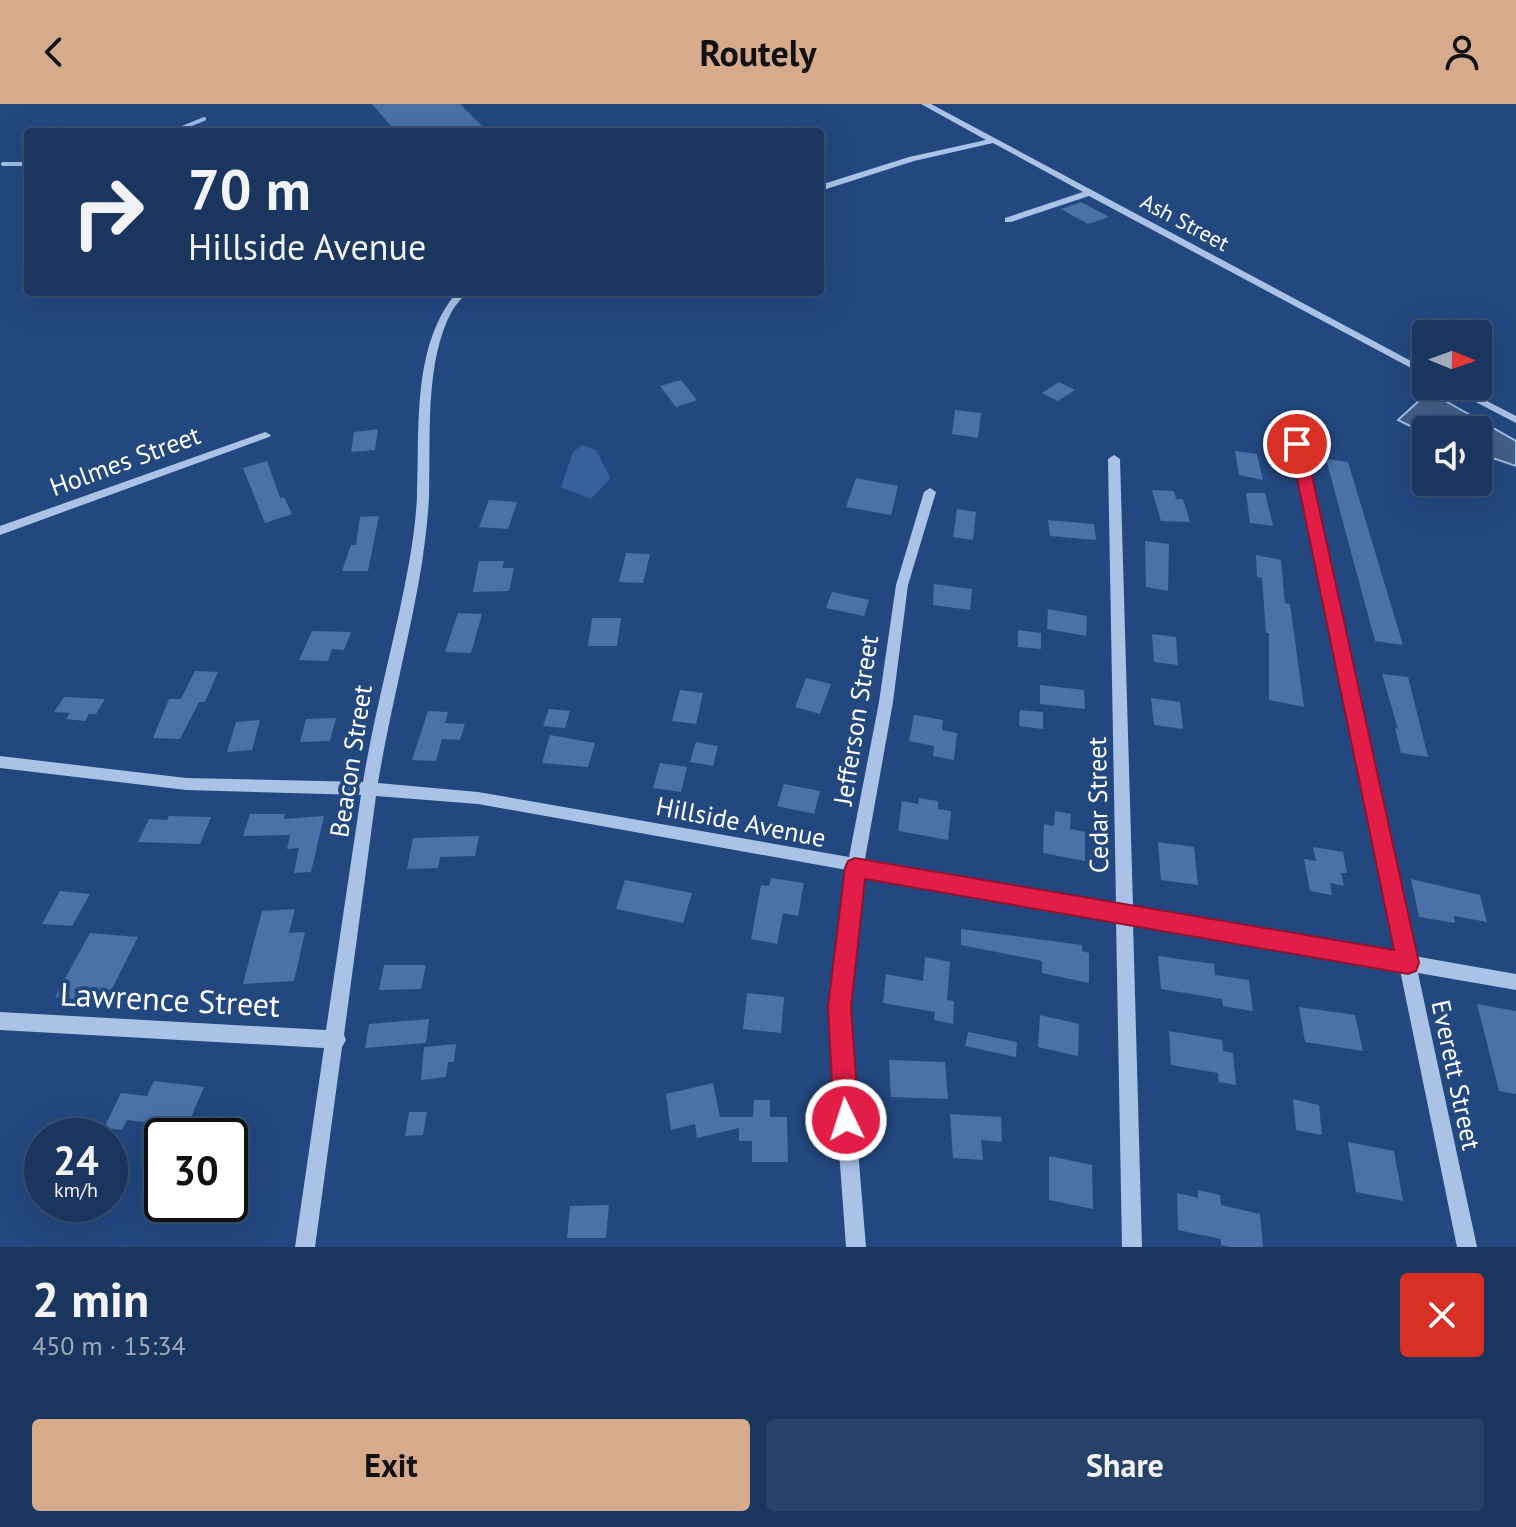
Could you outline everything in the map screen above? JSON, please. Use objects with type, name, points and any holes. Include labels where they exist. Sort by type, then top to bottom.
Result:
[{"type":"street","name":"Ash Street","points":[[925,104],[1412,366]]},
{"type":"street","points":[[824,187],[912,159],[993,141]]},
{"type":"street","points":[[1008,220],[1089,193]]},
{"type":"street","name":"Beacon Street","points":[[305,1247],[337,1040],[369,789],[389,669],[419,540],[427,407],[436,339],[444,313],[459,296]]},
{"type":"street","points":[[1477,400],[1516,420]]},
{"type":"street","name":"Holmes Street","points":[[0,531],[265,435]]},
{"type":"street","name":"Everett Street","points":[[1297,444],[1467,1247]]},
{"type":"street","name":"Cedar Street","points":[[1114,459],[1132,1247]]},
{"type":"street","name":"Jefferson Street","points":[[856,1247],[840,1007],[855,868],[886,702],[902,585],[930,492]]},
{"type":"street","name":"Hillside Avenue","points":[[0,762],[186,784],[369,789],[478,798],[855,868],[1125,912],[1516,982]]},
{"type":"street","name":"Lawrence Street","points":[[0,1021],[337,1040]]},
{"type":"shaded area","points":[[1420,400],[1444,400],[1472,416],[1412,416],[1412,427],[1398,420]]},
{"type":"shaded area","points":[[1492,427],[1516,441],[1516,466],[1492,458]]},
{"type":"shaded area","points":[[582,445],[596,450],[610,478],[591,499],[561,487],[573,452]]},
{"type":"building","points":[[372,104],[460,104],[483,127],[479,128],[393,128]]},
{"type":"building","points":[[1081,202],[1109,217],[1088,224],[1061,209]]},
{"type":"building","points":[[681,380],[697,400],[676,407],[660,386]]},
{"type":"building","points":[[1059,382],[1075,390],[1058,401],[1042,393]]},
{"type":"building","points":[[955,410],[981,413],[978,438],[952,434]]},
{"type":"building","points":[[378,429],[375,450],[351,452],[354,432]]},
{"type":"building","points":[[1235,451],[1257,454],[1263,480],[1239,475]]},
{"type":"building","points":[[1326,459],[1348,462],[1403,645],[1375,641]]},
{"type":"building","points":[[267,461],[280,498],[284,497],[292,514],[265,523],[243,468]]},
{"type":"building","points":[[856,478],[898,486],[891,515],[846,507]]},
{"type":"building","points":[[1152,490],[1174,491],[1176,499],[1183,499],[1190,522],[1161,521]]},
{"type":"building","points":[[1246,493],[1265,493],[1273,526],[1250,523]]},
{"type":"building","points":[[489,500],[517,502],[508,529],[479,527]]},
{"type":"building","points":[[957,509],[976,512],[973,540],[953,537]]},
{"type":"building","points":[[379,516],[368,571],[342,571],[351,545],[356,545],[360,517]]},
{"type":"building","points":[[1048,520],[1094,524],[1096,540],[1050,536]]},
{"type":"building","points":[[1145,541],[1169,544],[1168,591],[1146,587]]},
{"type":"building","points":[[626,553],[650,554],[643,583],[619,582]]},
{"type":"building","points":[[1256,555],[1281,560],[1285,603],[1290,604],[1304,707],[1269,700],[1269,633],[1266,633],[1262,578],[1257,577]]},
{"type":"building","points":[[479,561],[504,561],[502,568],[514,568],[509,591],[473,592]]},
{"type":"building","points":[[934,584],[972,589],[970,610],[933,605]]},
{"type":"building","points":[[832,592],[869,600],[864,616],[826,608]]},
{"type":"building","points":[[1048,609],[1087,616],[1086,636],[1047,629]]},
{"type":"building","points":[[458,613],[482,614],[471,653],[445,652]]},
{"type":"building","points":[[592,618],[621,618],[617,646],[588,646]]},
{"type":"building","points":[[1018,630],[1041,633],[1041,649],[1018,647]]},
{"type":"building","points":[[312,631],[351,632],[344,650],[332,649],[328,661],[299,660]]},
{"type":"building","points":[[1152,634],[1176,637],[1178,665],[1154,662]]},
{"type":"building","points":[[195,671],[218,672],[205,702],[199,702],[180,739],[153,738],[169,699],[181,699]]},
{"type":"building","points":[[1382,674],[1408,677],[1428,757],[1401,753],[1395,728],[1398,729]]},
{"type":"building","points":[[806,678],[831,684],[820,714],[795,707]]},
{"type":"building","points":[[1040,685],[1084,690],[1085,709],[1040,704]]},
{"type":"building","points":[[680,690],[703,693],[696,724],[672,721]]},
{"type":"building","points":[[64,697],[105,699],[96,714],[89,714],[85,721],[66,719],[70,713],[54,712]]},
{"type":"building","points":[[1151,698],[1180,702],[1183,729],[1154,725]]},
{"type":"building","points":[[549,709],[570,711],[565,728],[543,726]]},
{"type":"building","points":[[1020,710],[1043,712],[1043,729],[1019,726]]},
{"type":"building","points":[[428,711],[448,712],[445,723],[465,724],[460,740],[442,739],[436,761],[412,760]]},
{"type":"building","points":[[914,715],[943,720],[942,730],[957,733],[954,760],[933,756],[934,746],[909,741]]},
{"type":"building","points":[[336,718],[330,741],[300,742],[306,719]]},
{"type":"building","points":[[260,720],[252,750],[227,752],[236,722]]},
{"type":"building","points":[[550,735],[595,743],[588,767],[542,763]]},
{"type":"building","points":[[696,742],[718,746],[713,766],[690,762]]},
{"type":"building","points":[[660,763],[687,767],[681,792],[653,788]]},
{"type":"building","points":[[784,784],[820,791],[814,814],[777,806]]},
{"type":"building","points":[[919,798],[938,801],[938,809],[951,811],[948,840],[898,831],[902,801],[918,804]]},
{"type":"building","points":[[1055,811],[1071,814],[1070,829],[1085,832],[1085,861],[1043,853],[1044,824],[1054,826]]},
{"type":"building","points":[[250,814],[285,814],[284,819],[324,816],[311,872],[294,873],[299,848],[287,849],[290,835],[243,836]]},
{"type":"building","points":[[169,816],[211,817],[200,844],[138,842],[149,819],[167,820]]},
{"type":"building","points":[[479,836],[475,856],[440,857],[438,868],[407,869],[413,838]]},
{"type":"building","points":[[1158,842],[1194,847],[1198,885],[1161,880]]},
{"type":"building","points":[[1313,847],[1343,852],[1347,873],[1341,873],[1344,886],[1330,883],[1332,895],[1310,891],[1304,859],[1316,861]]},
{"type":"building","points":[[771,878],[804,883],[798,916],[783,913],[777,944],[751,939],[761,885],[769,886]]},
{"type":"building","points":[[1411,879],[1480,895],[1487,922],[1454,916],[1455,923],[1419,917]]},
{"type":"building","points":[[625,880],[692,893],[683,923],[616,909]]},
{"type":"building","points":[[60,891],[90,894],[72,926],[42,924]]},
{"type":"building","points":[[295,909],[289,933],[305,932],[294,981],[243,984],[262,911]]},
{"type":"building","points":[[961,929],[1082,945],[1082,951],[1089,953],[1089,983],[1042,973],[1042,961],[961,945]]},
{"type":"building","points":[[90,933],[138,937],[110,993],[86,990],[81,1000],[55,997]]},
{"type":"building","points":[[1158,956],[1214,964],[1215,975],[1249,980],[1253,1011],[1223,1006],[1222,999],[1161,989]]},
{"type":"building","points":[[925,957],[950,962],[947,1000],[954,1001],[953,1024],[934,1020],[935,1012],[883,1003],[886,974],[923,981]]},
{"type":"building","points":[[384,965],[426,965],[421,989],[379,990]]},
{"type":"building","points":[[747,993],[784,997],[781,1033],[743,1029]]},
{"type":"building","points":[[1477,1004],[1516,1011],[1516,1094],[1499,1091]]},
{"type":"building","points":[[1299,1007],[1355,1015],[1363,1051],[1305,1042]]},
{"type":"building","points":[[1040,1015],[1079,1024],[1078,1056],[1038,1047]]},
{"type":"building","points":[[429,1019],[426,1043],[365,1048],[369,1024]]},
{"type":"building","points":[[1169,1031],[1222,1040],[1223,1051],[1233,1053],[1236,1085],[1219,1082],[1218,1073],[1171,1065]]},
{"type":"building","points":[[968,1032],[1017,1042],[1016,1057],[965,1046]]},
{"type":"building","points":[[456,1044],[454,1062],[448,1062],[446,1077],[421,1080],[424,1047]]},
{"type":"building","points":[[889,1060],[945,1062],[948,1099],[891,1097]]},
{"type":"building","points":[[154,1081],[204,1087],[191,1118],[144,1118],[144,1122],[109,1118],[121,1093],[147,1096]]},
{"type":"building","points":[[713,1083],[720,1117],[753,1117],[754,1100],[770,1100],[770,1117],[787,1117],[788,1162],[752,1162],[752,1141],[739,1141],[739,1128],[697,1138],[695,1124],[671,1130],[666,1094]]},
{"type":"building","points":[[1293,1099],[1319,1105],[1322,1135],[1296,1130]]},
{"type":"building","points":[[409,1112],[427,1112],[423,1135],[405,1136]]},
{"type":"building","points":[[950,1114],[1001,1117],[1002,1142],[981,1140],[983,1160],[953,1158]]},
{"type":"building","points":[[1348,1142],[1394,1151],[1403,1201],[1356,1192]]},
{"type":"building","points":[[1049,1156],[1092,1165],[1093,1209],[1049,1200]]},
{"type":"building","points":[[1198,1190],[1220,1195],[1221,1205],[1260,1214],[1263,1247],[1230,1247],[1221,1245],[1221,1239],[1178,1230],[1177,1193],[1198,1198]]},
{"type":"building","points":[[609,1205],[606,1238],[567,1238],[570,1206]]},
{"type":"waterway","points":[[182,128],[204,119]]},
{"type":"waterway","points":[[3,164],[24,164]]},
{"type":"route","points":[[846,1120],[840,1040],[841,978],[855,868],[1408,963],[1297,444]]}]
